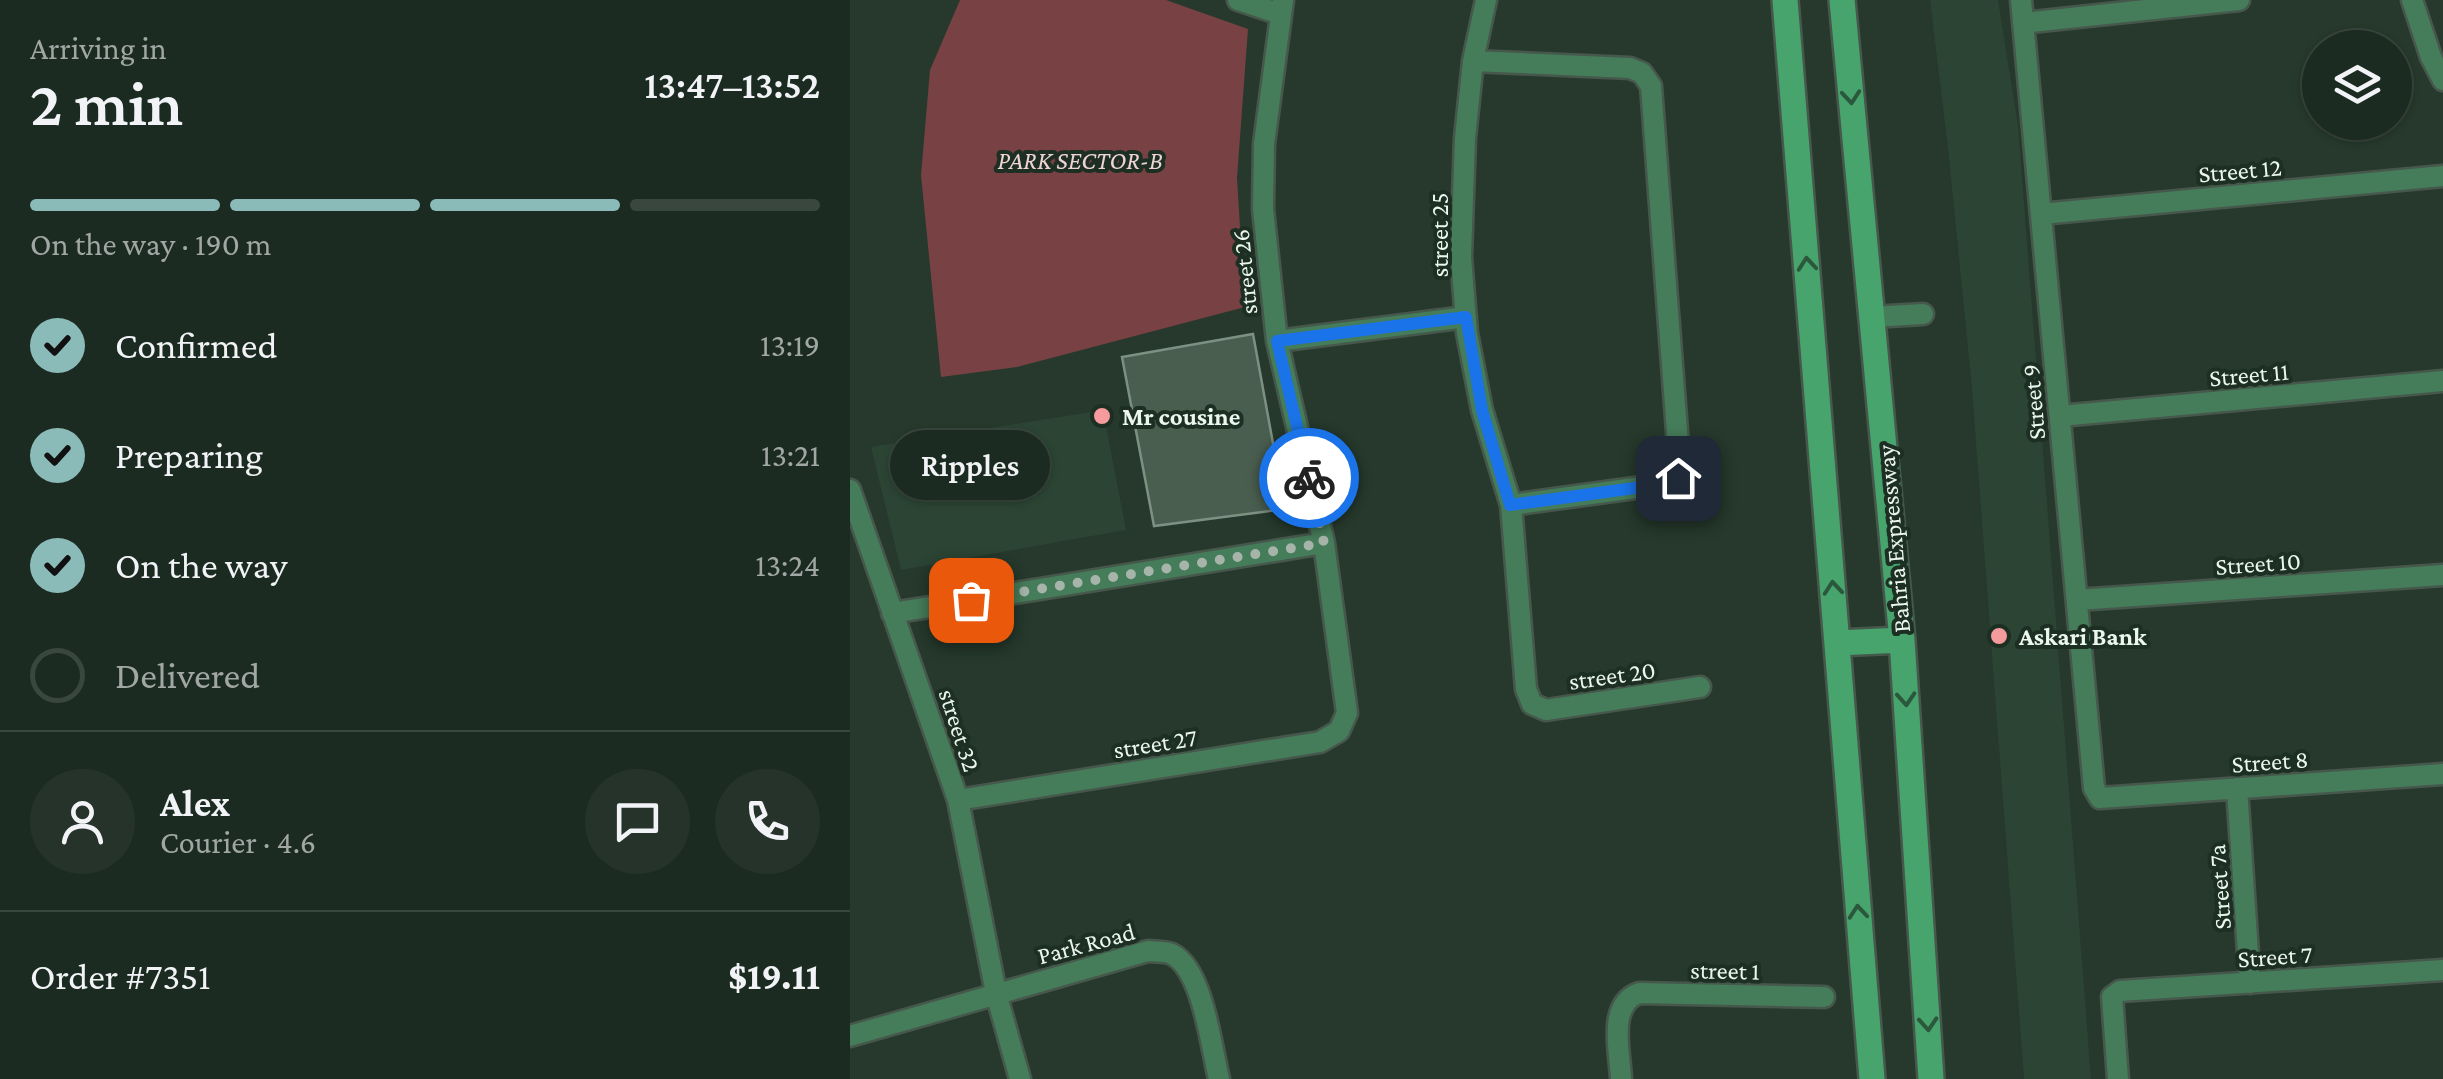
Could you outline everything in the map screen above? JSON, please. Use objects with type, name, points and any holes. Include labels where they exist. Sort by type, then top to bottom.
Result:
[{"type":"main road","points":[[1785,0],[1872,1079]]},
{"type":"main road","name":"Bahria Expressway","points":[[1842,0],[1902,640],[1931,1079]]},
{"type":"main road","points":[[1837,643],[1902,640]]},
{"type":"street","points":[[1238,0],[1281,7]]},
{"type":"street","name":"street 25","points":[[1486,0],[1473,61],[1465,138],[1461,258],[1466,317],[1482,410],[1510,505],[1526,689],[1532,704]]},
{"type":"street","name":"Street 9","points":[[2021,0],[2094,788],[2100,798]]},
{"type":"street","points":[[2023,24],[2238,0]]},
{"type":"street","points":[[2412,0],[2443,80]]},
{"type":"street","name":"street 26","points":[[1281,7],[1264,144],[1263,210],[1277,341],[1324,543],[1346,713]]},
{"type":"street","points":[[1473,61],[1630,68],[1648,79],[1652,106],[1681,462],[1678,478],[1664,484],[1510,505]]},
{"type":"street","name":"Street 12","points":[[2041,214],[2443,176]]},
{"type":"street","points":[[1872,317],[1923,314]]},
{"type":"street","points":[[1277,341],[1466,317]]},
{"type":"street","name":"Street 11","points":[[2060,416],[2443,381]]},
{"type":"street","name":"street 32","points":[[850,490],[958,800],[996,994],[1020,1079]]},
{"type":"street","points":[[892,613],[1324,543]]},
{"type":"street","name":"Street 10","points":[[2077,600],[2443,575]]},
{"type":"street","name":"street 20","points":[[1532,704],[1546,710],[1700,687]]},
{"type":"street","name":"street 27","points":[[958,800],[1320,742],[1340,731],[1346,713]]},
{"type":"street","name":"Street 8","points":[[2100,798],[2443,774]]},
{"type":"street","name":"Street 7a","points":[[2237,788],[2250,983]]},
{"type":"street","name":"Park Road","points":[[996,994],[1148,952],[1169,952],[1188,966],[1198,991],[1219,1079]]},
{"type":"street","name":"Street 7","points":[[2118,1079],[2112,997],[2120,991],[2443,970]]},
{"type":"street","name":"street 1","points":[[1621,1079],[1618,1010],[1626,998],[1638,993],[1824,997]]},
{"type":"street","points":[[850,1036],[996,994]]},
{"type":"shaded area","points":[[1930,0],[1998,0],[2018,125],[2091,1079],[2024,1079],[1972,389]]},
{"type":"shaded area","points":[[1103,410],[1126,530],[901,570],[871,447]]},
{"type":"green space","name":"PARK SECTOR-B","points":[[960,0],[1166,0],[1248,29],[1237,178],[1245,307],[1017,367],[941,377],[921,175],[930,70]]},
{"type":"building","points":[[1253,334],[1285,509],[1154,526],[1122,357]]},
{"type":"way so far","points":[[971,600],[1324,543],[1309,478]]},
{"type":"place","name":"Mr cousine","points":[[1102,416]]},
{"type":"place","name":"Ripples","points":[[971,600]]},
{"type":"place","name":"Askari Bank","points":[[1999,636]]},
{"type":"route","points":[[1309,478],[1277,341],[1466,317],[1482,410],[1510,505],[1664,484],[1678,478]]}]
